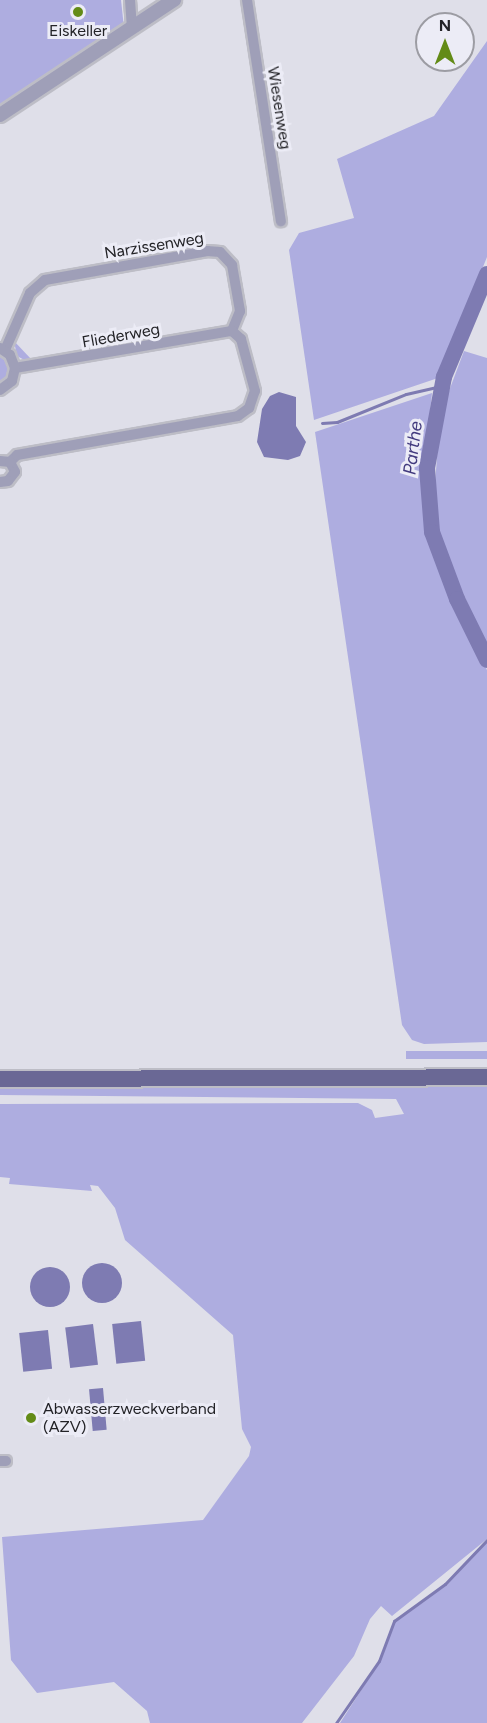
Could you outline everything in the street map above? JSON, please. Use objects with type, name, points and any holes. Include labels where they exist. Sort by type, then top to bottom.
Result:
[{"type":"main road","points":[[0,1079],[487,1077]]},
{"type":"street","points":[[130,0],[132,29]]},
{"type":"street","points":[[0,115],[174,0]]},
{"type":"street","name":"Wiesenweg","points":[[247,0],[281,221]]},
{"type":"street","name":"Narzissenweg","points":[[2,349],[30,293],[45,280],[207,250],[220,252],[232,265],[240,310],[232,331]]},
{"type":"street","points":[[0,482],[13,476],[15,469],[5,462],[17,455],[238,416],[249,408],[255,391],[242,339],[232,331]]},
{"type":"street","name":"Fliederweg","points":[[15,368],[232,331]]},
{"type":"street","points":[[0,390],[12,381],[15,368],[2,349]]},
{"type":"shaded area","points":[[0,0],[121,0],[124,28],[0,109]]},
{"type":"shaded area","points":[[487,41],[487,257],[438,378],[314,420],[289,250],[299,233],[354,218],[337,159],[434,116],[465,72],[475,72],[475,58]]},
{"type":"shaded area","points":[[14,341],[31,359],[30,363],[17,356]]},
{"type":"shaded area","points":[[464,351],[487,358],[487,648],[436,532],[434,499],[440,415]]},
{"type":"shaded area","points":[[0,354],[10,368],[8,377],[0,384]]},
{"type":"shaded area","points":[[279,392],[296,397],[296,426],[306,442],[300,456],[288,460],[264,457],[257,442],[262,409],[270,396]]},
{"type":"shaded area","points":[[432,393],[425,460],[430,542],[450,595],[487,670],[487,1042],[424,1044],[412,1040],[402,1025],[315,432]]},
{"type":"shaded area","points":[[406,1051],[487,1051],[487,1059],[406,1059]]},
{"type":"shaded area","points":[[0,1086],[487,1086],[487,1539],[392,1616],[381,1606],[370,1619],[354,1656],[302,1723],[150,1723],[147,1711],[114,1682],[37,1693],[11,1660],[2,1537],[203,1520],[249,1456],[251,1447],[242,1429],[233,1335],[125,1240],[115,1208],[98,1186],[90,1185],[92,1191],[9,1184],[10,1178],[0,1177],[0,1104],[358,1103],[372,1110],[375,1118],[404,1114],[396,1099],[0,1095]]},
{"type":"shaded area","points":[[102,1263],[110,1264],[116,1269],[121,1275],[121,1291],[116,1297],[110,1302],[102,1303],[94,1302],[88,1297],[83,1291],[82,1283],[83,1275],[88,1269],[94,1264]]},
{"type":"shaded area","points":[[50,1267],[58,1268],[64,1273],[69,1279],[69,1295],[64,1301],[58,1306],[50,1307],[42,1306],[36,1301],[31,1295],[30,1287],[31,1279],[36,1273],[42,1268]]},
{"type":"shaded area","points":[[141,1321],[145,1361],[116,1364],[112,1324]]},
{"type":"shaded area","points":[[93,1324],[98,1365],[70,1368],[65,1327]]},
{"type":"shaded area","points":[[48,1330],[52,1369],[23,1372],[19,1333]]},
{"type":"shaded area","points":[[103,1388],[107,1430],[93,1431],[89,1389]]},
{"type":"shaded area","points":[[487,1542],[487,1723],[340,1723],[380,1661],[395,1622],[448,1583]]},
{"type":"waterway","name":"Parthe","points":[[487,274],[444,377],[427,468],[432,532],[457,599],[487,660]]},
{"type":"waterway","points":[[322,423],[337,422],[406,394],[442,386]]},
{"type":"waterway","points":[[336,1723],[379,1661],[394,1621],[445,1584],[487,1540]]},
{"type":"place","name":"Eiskeller","points":[[78,12]]},
{"type":"place","name":"Abwasserzweckverband (AZV)","points":[[31,1418]]}]
